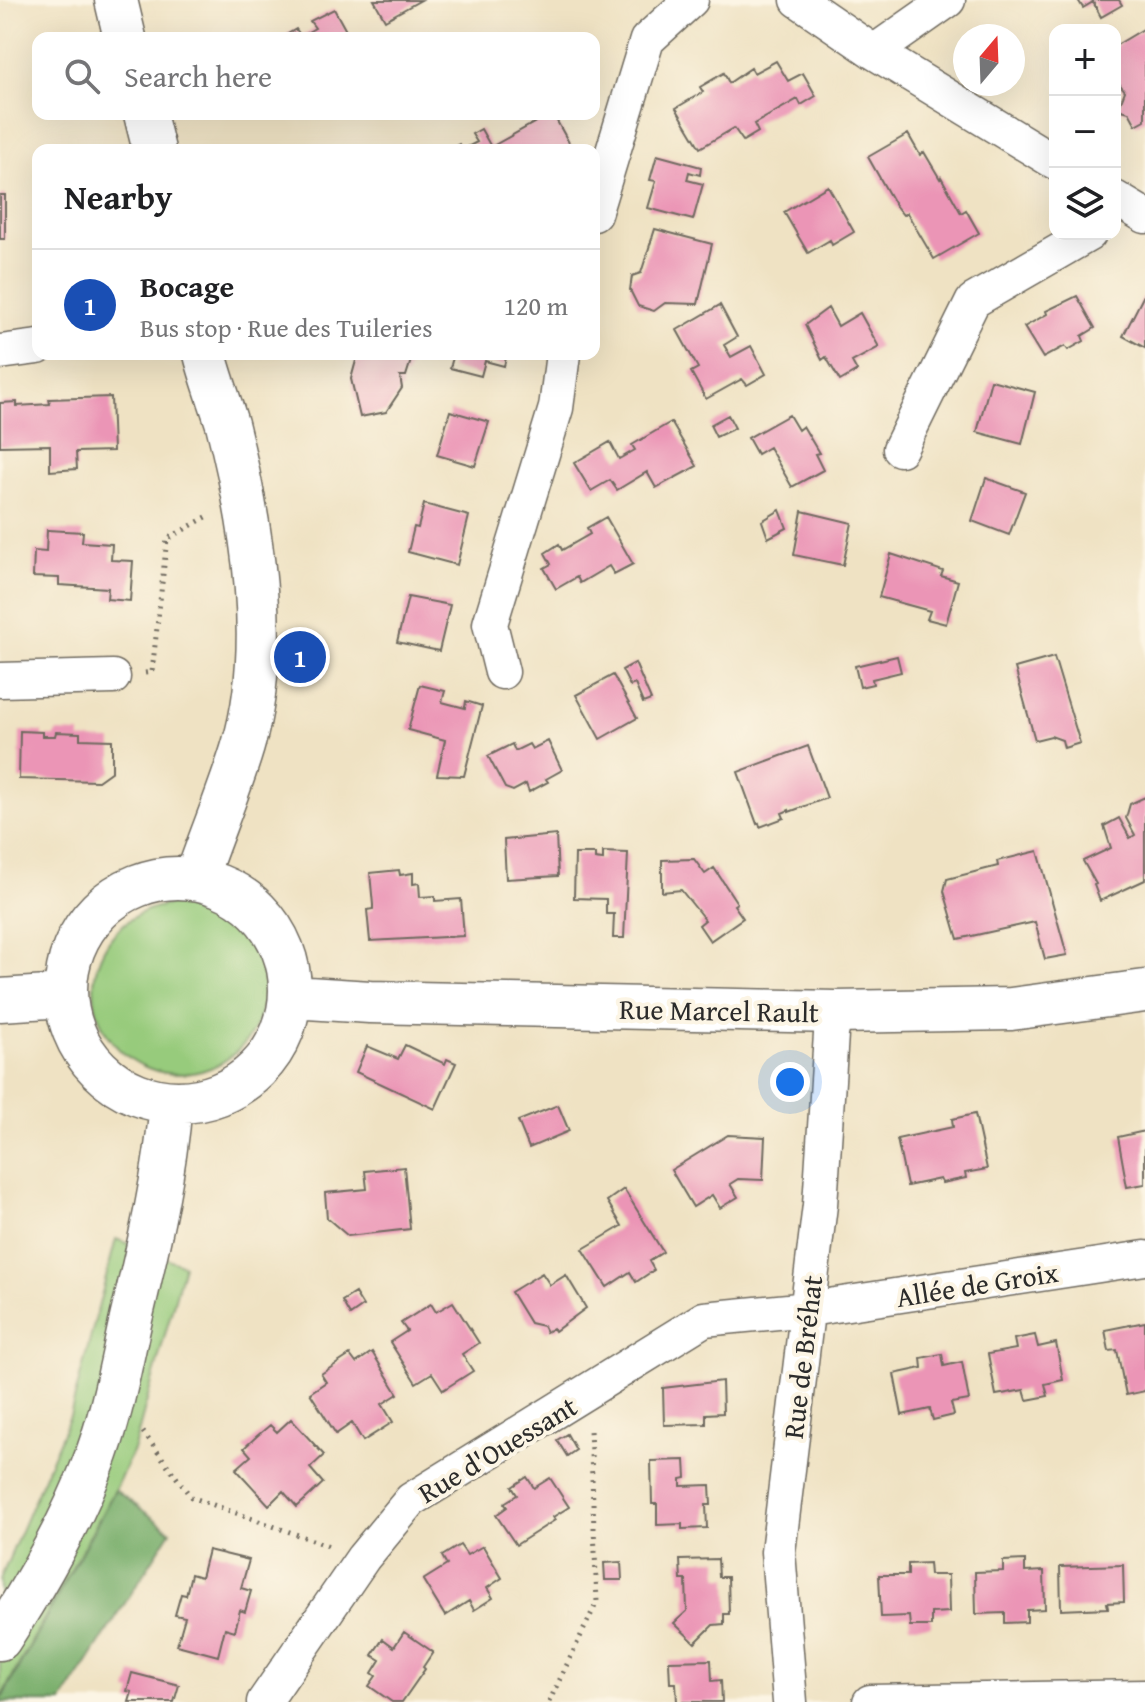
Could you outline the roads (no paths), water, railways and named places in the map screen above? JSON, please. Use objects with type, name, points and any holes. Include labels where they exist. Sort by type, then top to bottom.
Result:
[{"type":"street","points":[[116,0],[124,32]]},
{"type":"street","points":[[600,194],[647,40],[691,0]]},
{"type":"street","points":[[798,0],[874,52],[1049,158]]},
{"type":"street","points":[[874,52],[948,0]]},
{"type":"street","points":[[146,120],[152,144]]},
{"type":"street","points":[[900,449],[973,301],[1079,240]]},
{"type":"street","points":[[0,352],[32,348]]},
{"type":"street","points":[[196,878],[244,744],[253,696],[257,649],[255,582],[242,497],[226,423],[201,360]]},
{"type":"street","points":[[502,672],[490,624],[556,408],[562,360]]},
{"type":"street","points":[[0,680],[113,677]]},
{"type":"street","points":[[196,878],[235,892],[267,919],[287,955],[292,997],[281,1040],[254,1075],[215,1097],[171,1103],[131,1093],[98,1070],[75,1036],[65,996],[70,956],[89,921],[118,894],[156,879],[196,878]]},
{"type":"street","name":"Rue Marcel Rault","points":[[292,997],[370,1002],[836,1012],[1011,1009],[1145,991]]},
{"type":"street","points":[[0,1000],[65,996]]},
{"type":"street","name":"Rue de Bréhat","points":[[790,1702],[778,1552],[809,1309],[820,1205],[831,1034],[836,1012]]},
{"type":"street","points":[[0,1639],[38,1581],[93,1467],[153,1232],[167,1160],[171,1103]]},
{"type":"street","name":"Allée de Groix","points":[[809,1309],[1145,1258]]},
{"type":"street","name":"Rue d'Ouessant","points":[[264,1702],[363,1558],[411,1500],[589,1393],[704,1319],[809,1309]]},
{"type":"street","points":[[870,1702],[1145,1697]]},
{"type":"place","name":"Bocage","points":[[300,657]]}]
